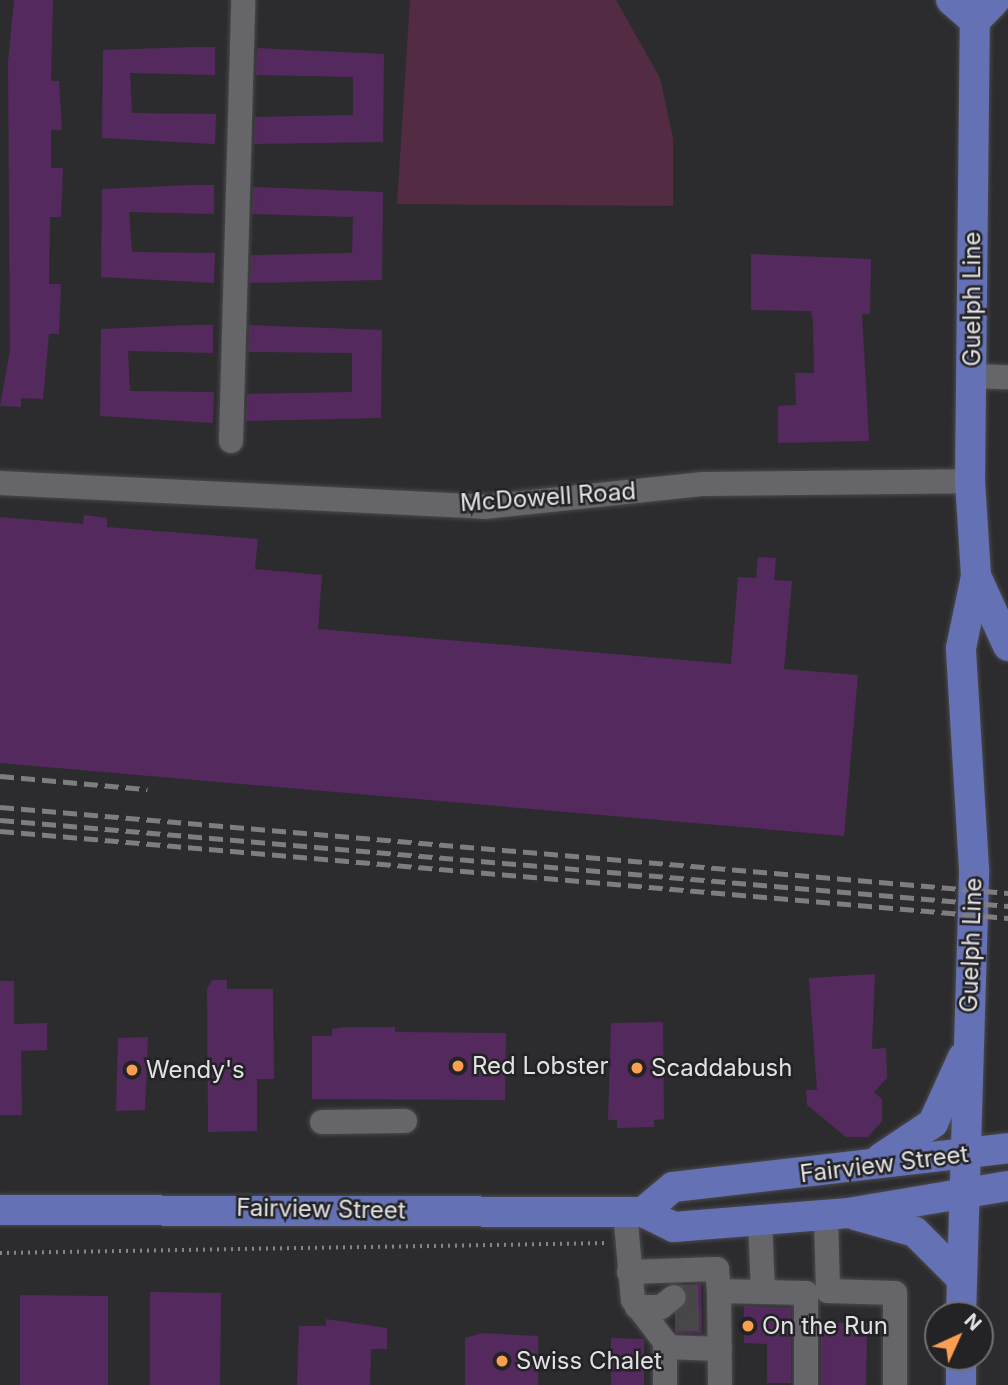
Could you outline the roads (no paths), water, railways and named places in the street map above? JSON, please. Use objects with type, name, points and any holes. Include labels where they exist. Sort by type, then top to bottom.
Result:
[{"type":"main road","name":"Guelph Line","points":[[951,0],[985,11],[970,481],[976,576],[961,648],[974,811],[961,1301]]},
{"type":"main road","name":"Guelph Line","points":[[976,576],[1008,646]]},
{"type":"main road","points":[[855,1168],[912,1143],[933,1123],[967,1047]]},
{"type":"main road","name":"Fairview Street","points":[[634,1212],[673,1187],[855,1168],[1008,1148]]},
{"type":"main road","name":"Fairview Street","points":[[0,1210],[634,1212],[674,1227],[837,1214],[1008,1186]]},
{"type":"main road","points":[[837,1214],[915,1231],[961,1278]]},
{"type":"street","points":[[231,441],[243,0]]},
{"type":"street","points":[[972,376],[1008,377]]},
{"type":"street","name":"McDowell Road","points":[[0,483],[484,507],[704,484],[970,481]]},
{"type":"street","points":[[322,1122],[405,1122]]},
{"type":"street","points":[[634,1212],[629,1272],[662,1308],[665,1385]]},
{"type":"street","points":[[837,1214],[828,1291],[895,1293],[895,1385]]},
{"type":"street","points":[[760,1220],[763,1292]]},
{"type":"street","points":[[629,1272],[718,1269],[711,1305],[720,1352],[720,1385]]},
{"type":"street","points":[[711,1305],[763,1292],[806,1293],[806,1385]]},
{"type":"street","points":[[665,1347],[720,1352]]},
{"type":"street","points":[[720,1352],[735,1385]]},
{"type":"tunnel","points":[[674,1297],[701,1297]]},
{"type":"tunnel","points":[[675,1319],[701,1319]]},
{"type":"railway","points":[[0,776],[147,789]]},
{"type":"railway","points":[[0,807],[1008,893]]},
{"type":"railway","points":[[0,820],[1008,906]]},
{"type":"railway","points":[[0,831],[1008,918]]},
{"type":"place","name":"Red Lobster","points":[[458,1066]]},
{"type":"place","name":"Scaddabush","points":[[637,1068]]},
{"type":"place","name":"Wendy's","points":[[132,1070]]},
{"type":"place","name":"On the Run","points":[[748,1326]]},
{"type":"place","name":"Swiss Chalet","points":[[502,1361]]}]
